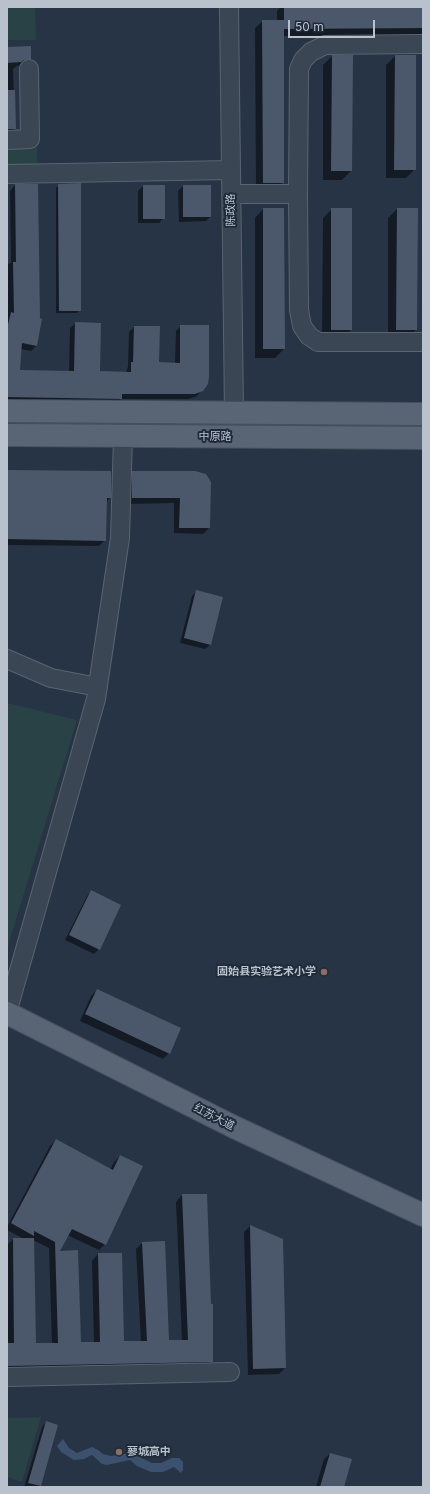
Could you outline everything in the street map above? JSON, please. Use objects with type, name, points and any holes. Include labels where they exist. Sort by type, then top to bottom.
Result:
[{"type":"main road","points":[[7,411],[423,414]]},
{"type":"main road","name":"中原路","points":[[7,435],[423,438]]},
{"type":"main road","name":"红苏大道","points":[[7,1013],[234,1127],[423,1215]]},
{"type":"street","name":"陈政路","points":[[228,7],[234,413]]},
{"type":"street","points":[[423,44],[325,45],[311,52],[303,60],[299,69],[298,194],[299,310],[302,326],[309,336],[318,342],[423,342]]},
{"type":"street","points":[[7,140],[30,139],[29,69]]},
{"type":"street","points":[[7,174],[231,170]]},
{"type":"street","points":[[231,194],[298,194]]},
{"type":"street","points":[[7,1013],[96,699],[120,538],[123,437]]},
{"type":"street","points":[[7,659],[52,678],[98,687]]},
{"type":"street","points":[[7,1377],[230,1372]]},
{"type":"green space","points":[[7,7],[35,7],[36,40],[7,40]]},
{"type":"green space","points":[[7,145],[37,145],[37,170],[7,170]]},
{"type":"green space","points":[[7,703],[77,720],[7,949]]},
{"type":"green space","points":[[41,1417],[22,1482],[7,1477],[7,1418]]},
{"type":"water","points":[[63,1439],[69,1448],[77,1453],[92,1447],[103,1454],[111,1456],[131,1453],[152,1463],[161,1463],[172,1458],[179,1458],[183,1462],[183,1470],[181,1473],[174,1467],[163,1472],[151,1472],[137,1466],[130,1460],[107,1465],[102,1464],[92,1455],[84,1459],[74,1460],[61,1452],[57,1446]]},
{"type":"building","points":[[284,7],[423,7],[423,28],[284,29],[284,183],[263,183],[262,20],[284,20]]},
{"type":"building","points":[[31,46],[31,59],[21,62],[7,63],[7,47]]},
{"type":"building","points":[[332,55],[353,55],[352,171],[331,171]]},
{"type":"building","points":[[395,55],[416,55],[416,170],[394,170]]},
{"type":"building","points":[[7,90],[15,90],[16,129],[7,129]]},
{"type":"building","points":[[81,183],[81,311],[59,311],[58,184]]},
{"type":"building","points":[[15,184],[38,184],[40,318],[42,319],[37,346],[22,343],[20,370],[74,371],[75,322],[101,323],[100,371],[131,372],[131,362],[133,362],[134,326],[160,326],[159,362],[180,363],[180,325],[209,325],[209,376],[208,384],[203,391],[195,394],[122,394],[122,399],[7,397],[7,329],[11,312],[14,313],[13,262],[16,262]]},
{"type":"building","points":[[143,185],[165,185],[165,219],[143,219]]},
{"type":"building","points":[[183,185],[211,185],[211,217],[183,217]]},
{"type":"building","points":[[263,208],[284,208],[285,349],[263,349]]},
{"type":"building","points":[[331,208],[352,208],[352,330],[331,330]]},
{"type":"building","points":[[397,208],[418,208],[417,330],[396,330]]},
{"type":"building","points":[[7,470],[111,471],[111,498],[107,498],[106,541],[7,539]]},
{"type":"building","points":[[132,471],[195,471],[206,474],[211,482],[210,528],[179,528],[180,498],[132,498]]},
{"type":"building","points":[[196,590],[223,597],[211,645],[184,638]]},
{"type":"building","points":[[91,890],[121,905],[100,950],[69,935]]},
{"type":"building","points":[[97,989],[181,1028],[170,1054],[85,1014]]},
{"type":"building","points":[[56,1139],[113,1170],[120,1155],[143,1166],[106,1245],[72,1229],[60,1251],[78,1250],[81,1342],[100,1342],[98,1253],[122,1253],[124,1341],[147,1341],[142,1242],[165,1241],[169,1340],[188,1340],[182,1194],[207,1194],[211,1304],[213,1304],[213,1362],[7,1366],[7,1343],[14,1343],[13,1238],[34,1238],[36,1343],[58,1343],[55,1242],[34,1231],[34,1236],[11,1223]]},
{"type":"building","points":[[250,1225],[283,1239],[286,1368],[253,1369]]},
{"type":"building","points":[[46,1421],[58,1425],[41,1486],[28,1483]]},
{"type":"building","points":[[330,1453],[352,1459],[344,1487],[320,1487]]},
{"type":"place","name":"固始县实验艺术小学","points":[[324,972]]},
{"type":"place","name":"蓼城高中","points":[[119,1452]]}]
